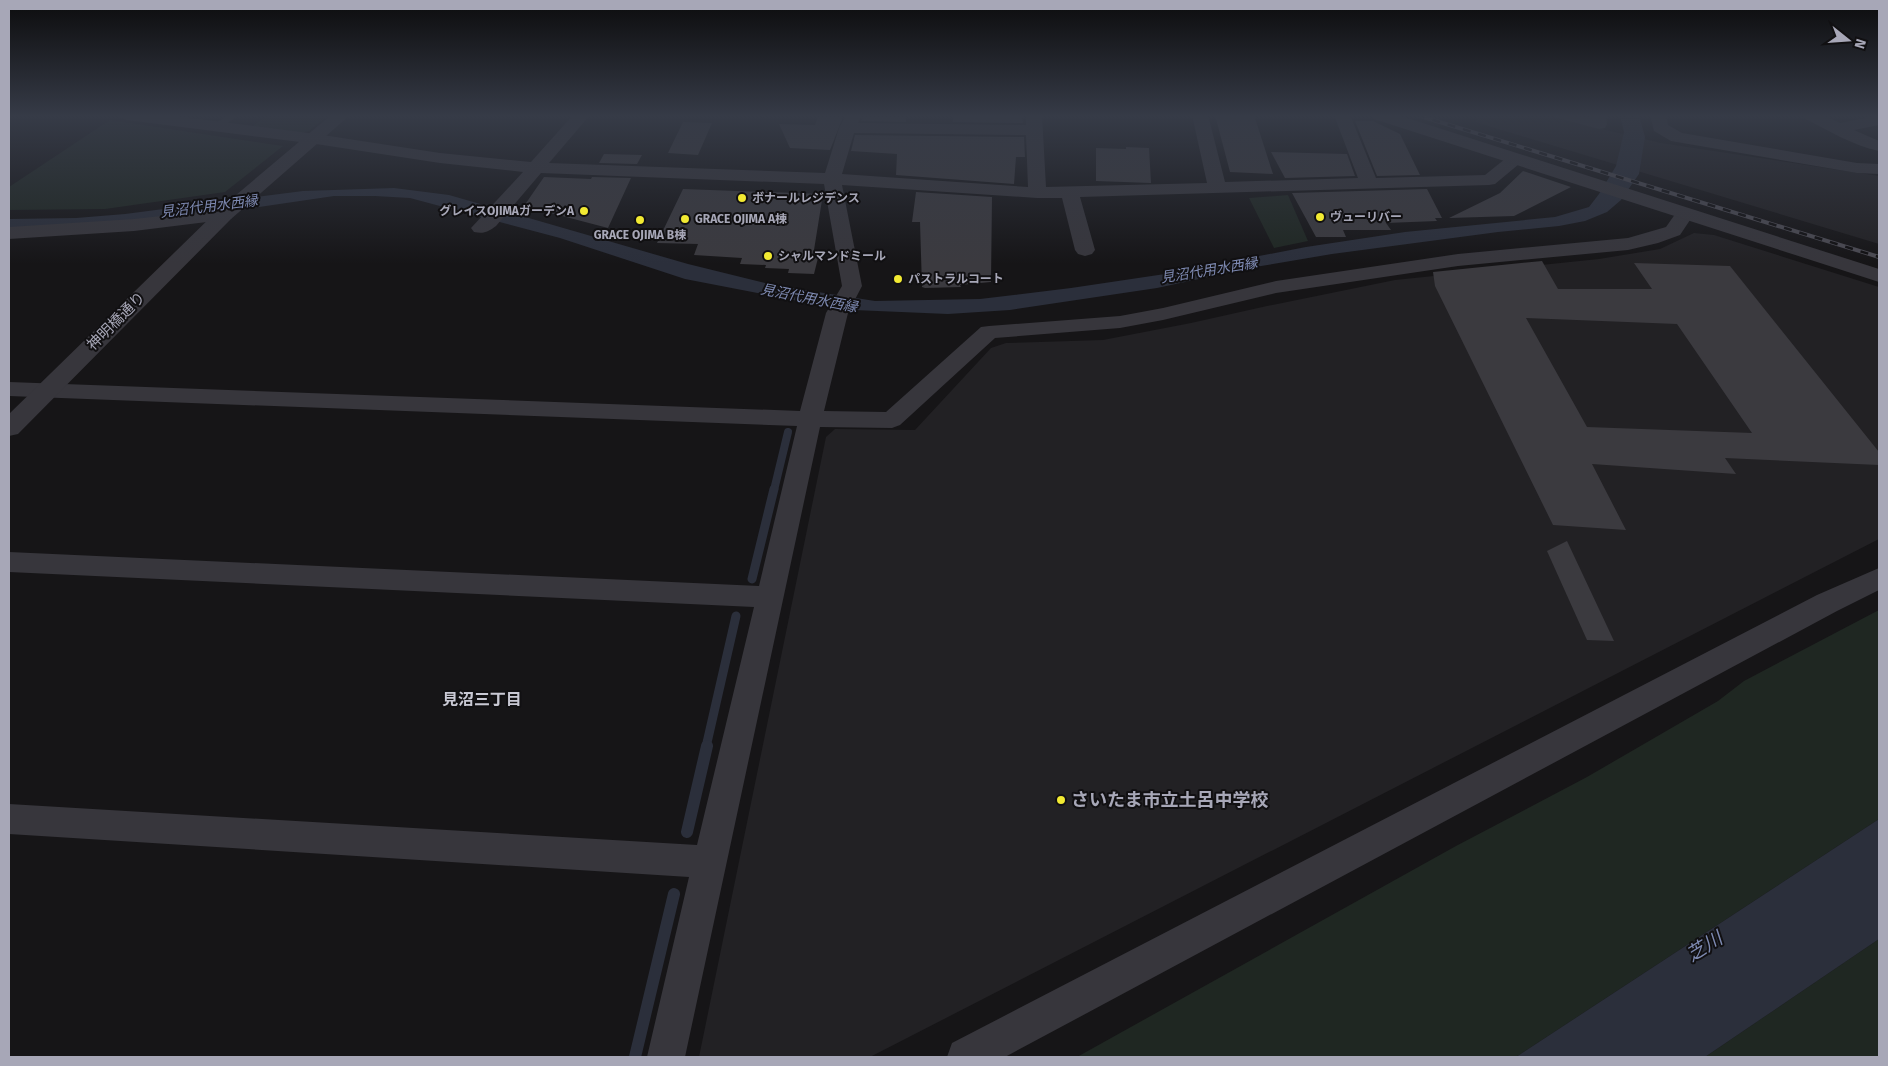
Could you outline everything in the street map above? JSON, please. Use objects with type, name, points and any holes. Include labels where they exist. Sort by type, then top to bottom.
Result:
[{"type":"street","name":"神明橋通り","points":[[9,428],[224,215],[284,165]]},
{"type":"street","points":[[504,165],[535,168],[832,179],[1037,194],[1489,180],[1509,165]]},
{"type":"street","points":[[485,225],[538,165]]},
{"type":"street","points":[[666,1057],[810,419],[837,313],[852,286],[832,179],[837,165]]},
{"type":"street","points":[[1036,165],[1037,194]]},
{"type":"street","points":[[1212,165],[1217,188]]},
{"type":"street","points":[[1362,165],[1369,183]]},
{"type":"street","points":[[1534,165],[1879,276]]},
{"type":"street","points":[[1838,165],[1879,169]]},
{"type":"street","points":[[1070,192],[1085,250]]},
{"type":"street","points":[[9,389],[810,419],[892,420],[989,332],[1120,322],[1163,314],[1276,287],[1458,260],[1628,244],[1651,239],[1673,231],[1685,214]]},
{"type":"street","points":[[9,232],[134,225],[224,215]]},
{"type":"street","points":[[9,562],[771,597]]},
{"type":"street","points":[[966,1057],[1827,603],[1879,578]]},
{"type":"street","points":[[9,819],[711,862]]},
{"type":"shaded area","points":[[43,165],[259,165],[225,192],[105,209],[9,210],[9,187]]},
{"type":"shaded area","points":[[1617,165],[1805,165],[1879,176],[1879,244]]},
{"type":"shaded area","points":[[1288,195],[1308,241],[1274,248],[1249,198]]},
{"type":"shaded area","name":"さいたま市立土呂中学校","points":[[1694,233],[1714,235],[1879,287],[1879,539],[870,1057],[699,1057],[826,437],[835,429],[915,430],[991,348],[1006,343],[1103,340],[1395,280],[1599,259],[1660,249]]},
{"type":"shaded area","points":[[1879,610],[1879,819],[1516,1057],[1077,1057],[1456,846],[1587,777],[1718,701],[1744,681]]},
{"type":"shaded area","points":[[1879,939],[1879,1057],[1705,1057]]},
{"type":"water","name":"見沼代用水西縁","points":[[1641,165],[1639,174],[1621,200],[1607,212],[1585,221],[1559,226],[1498,232],[1332,254],[1255,267],[1157,288],[1010,310],[948,314],[854,310],[685,279],[560,238],[410,198],[334,196],[204,215],[47,227],[9,228],[9,219],[76,218],[125,214],[303,191],[394,188],[449,195],[688,264],[773,285],[875,301],[980,299],[1165,274],[1306,247],[1405,232],[1555,217],[1589,207],[1616,166]]},
{"type":"water","name":"芝川","points":[[1879,819],[1879,939],[1705,1057],[1516,1057]]},
{"type":"building","points":[[896,165],[1015,165],[1014,184],[896,175]]},
{"type":"building","points":[[1096,165],[1150,165],[1151,183],[1096,181]]},
{"type":"building","points":[[1228,165],[1270,165],[1273,174],[1230,172]]},
{"type":"building","points":[[1278,165],[1351,165],[1355,176],[1285,178]]},
{"type":"building","points":[[1372,165],[1415,165],[1420,175],[1377,176]]},
{"type":"building","points":[[1523,171],[1571,187],[1514,216],[1449,218],[1500,193]]},
{"type":"building","points":[[544,177],[631,178],[608,228],[524,206]]},
{"type":"building","points":[[683,189],[823,194],[814,250],[820,250],[814,274],[788,273],[789,269],[765,268],[766,265],[740,264],[742,258],[694,255],[698,244],[657,243]]},
{"type":"building","points":[[1427,189],[1442,218],[1435,218],[1437,221],[1386,223],[1391,230],[1343,230],[1346,237],[1316,237],[1292,193]]},
{"type":"building","points":[[916,192],[992,197],[991,282],[960,285],[961,287],[922,287],[920,222],[912,222]]},
{"type":"building","points":[[1542,261],[1558,289],[1652,289],[1634,263],[1730,266],[1879,452],[1879,465],[1725,458],[1736,474],[1592,464],[1626,530],[1553,525],[1435,286],[1433,272]],"holes":[[[1526,318],[1677,324],[1752,433],[1587,427]]]},
{"type":"building","points":[[1567,541],[1614,641],[1587,640],[1547,551]]},
{"type":"waterway","points":[[774,490],[788,432]]},
{"type":"waterway","points":[[752,579],[774,489]]},
{"type":"waterway","points":[[706,747],[736,616]]},
{"type":"waterway","points":[[687,832],[707,746]]},
{"type":"waterway","points":[[635,1057],[674,894]]},
{"type":"railway","points":[[1579,165],[1879,257]]},
{"type":"place","name":"ボナールレジデンス","points":[[742,198]]},
{"type":"place","name":"グレイスOJIMAガーデンA","points":[[584,211]]},
{"type":"place","name":"ヴューリバー","points":[[1320,217]]},
{"type":"place","name":"GRACE OJIMA A棟","points":[[685,219]]},
{"type":"place","name":"GRACE OJIMA B棟","points":[[640,220]]},
{"type":"place","name":"シャルマンドミール","points":[[768,256]]},
{"type":"place","name":"パストラルコート","points":[[898,279]]},
{"type":"place","name":"さいたま市立土呂中学校","points":[[1061,800]]},
{"type":"district","name":"見沼三丁目","points":[[482,699]]}]
